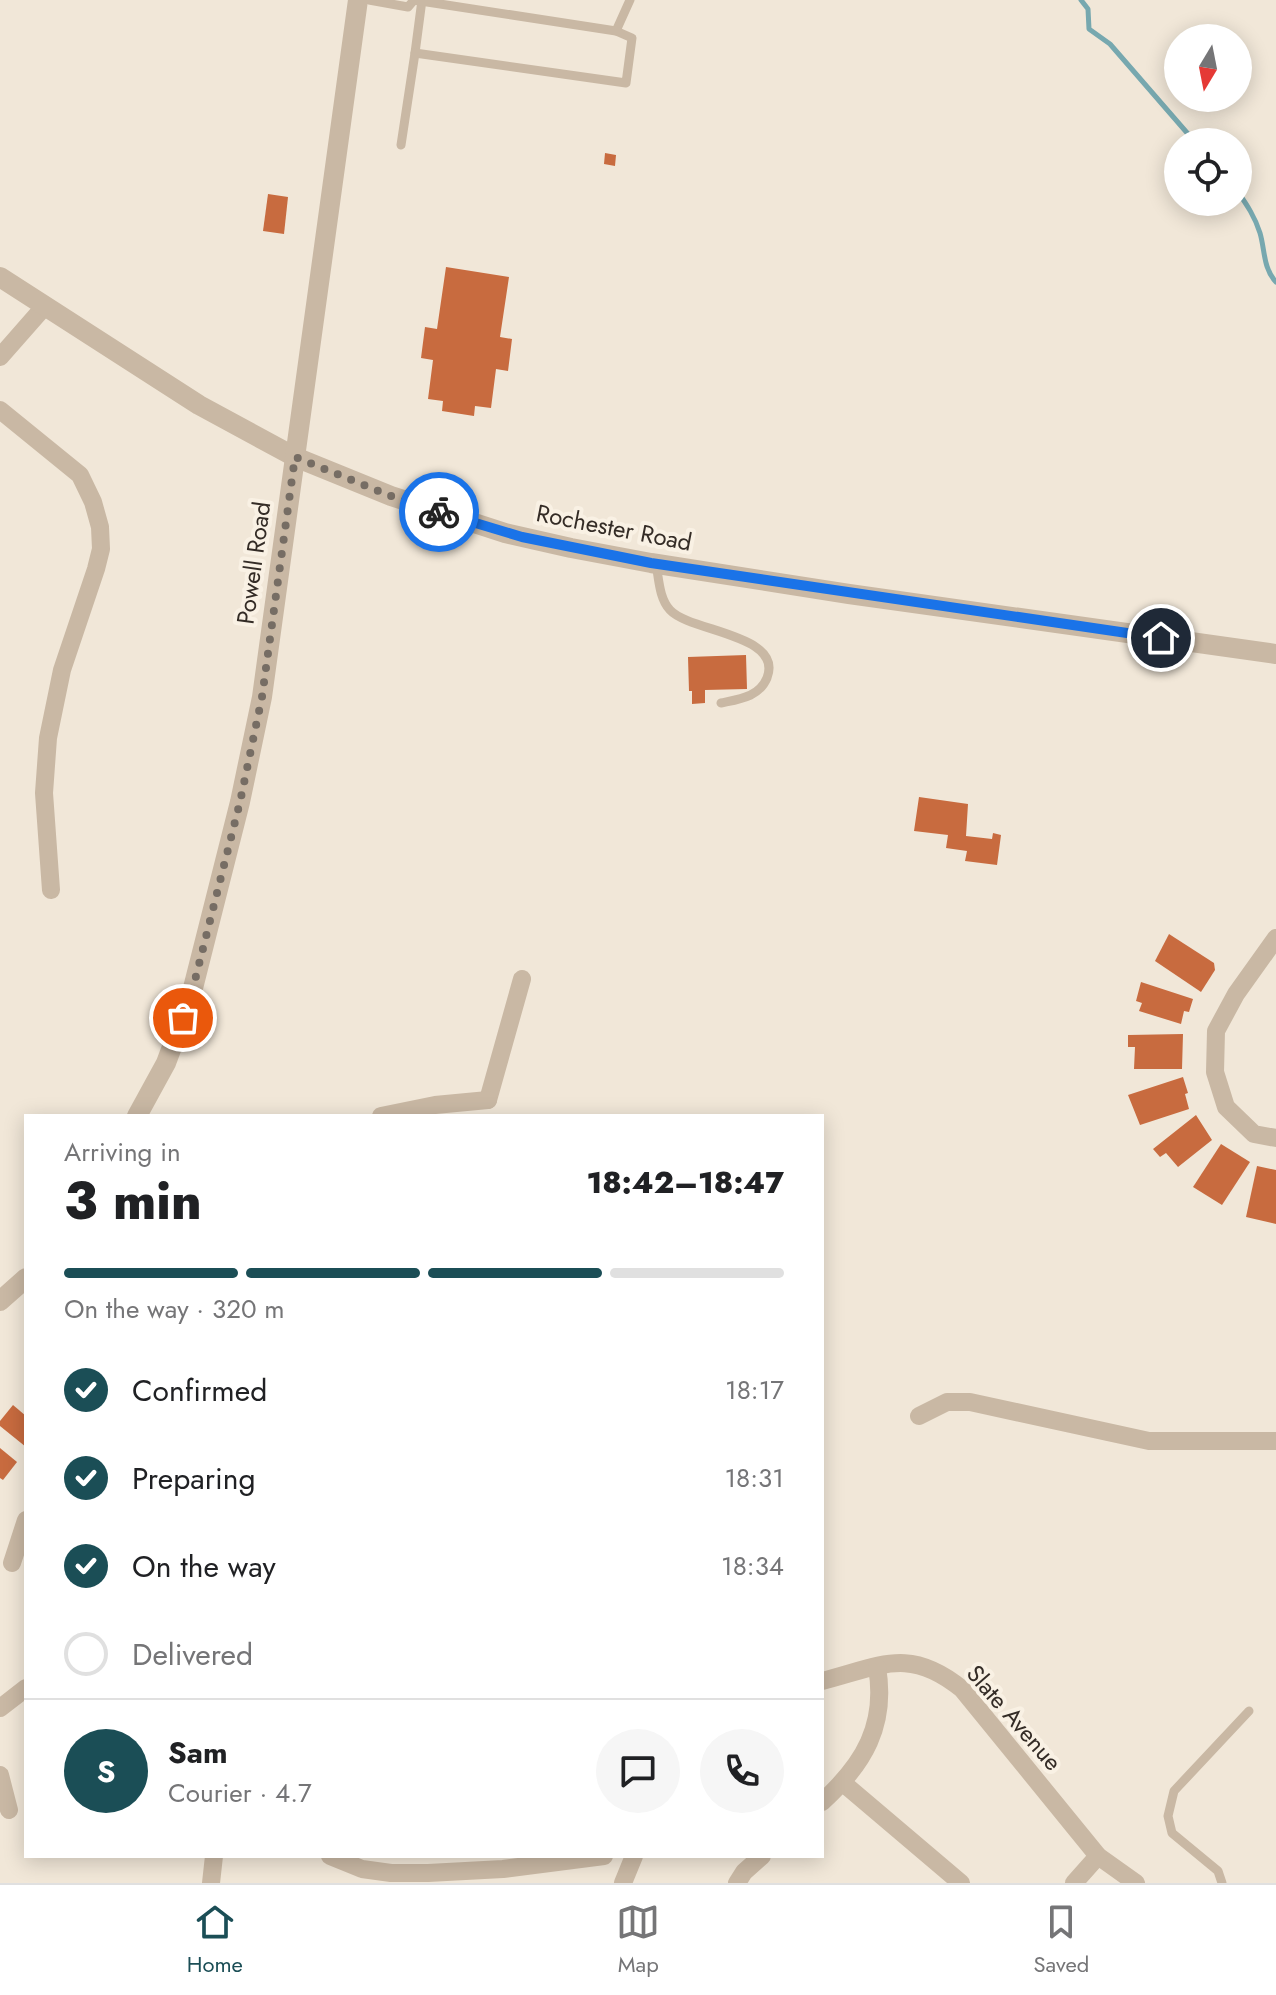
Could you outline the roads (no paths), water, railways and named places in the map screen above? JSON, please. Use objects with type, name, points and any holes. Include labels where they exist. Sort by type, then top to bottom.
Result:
[{"type":"street","name":"Powell Road","points":[[138,1114],[166,1063],[191,996],[240,802],[262,697],[358,0]]},
{"type":"street","name":"Rochester Road","points":[[0,277],[199,405],[295,457],[391,496],[505,533],[656,564],[1276,654]]},
{"type":"street","points":[[0,357],[44,307]]},
{"type":"street","points":[[0,410],[80,475],[93,502],[100,527],[101,549],[62,670],[48,738],[44,793],[51,890]]},
{"type":"street","points":[[1276,938],[1236,994],[1216,1031],[1215,1072],[1226,1107],[1254,1134],[1276,1138]]},
{"type":"street","points":[[391,1114],[435,1105],[491,1108],[522,979]]},
{"type":"street","points":[[0,1301],[24,1280]]},
{"type":"street","points":[[919,1416],[947,1402],[970,1402],[1149,1441],[1276,1441]]},
{"type":"street","points":[[13,1563],[24,1527]]},
{"type":"street","name":"Slate Avenue","points":[[824,1680],[902,1662],[926,1665],[944,1675],[962,1689],[1098,1856],[1136,1883]]},
{"type":"street","points":[[824,1800],[843,1783],[864,1755],[873,1732],[881,1691],[877,1667]]},
{"type":"street","points":[[0,1708],[24,1690]]},
{"type":"street","points":[[0,1775],[12,1810]]},
{"type":"street","points":[[843,1783],[961,1883]]},
{"type":"street","points":[[1074,1883],[1098,1856]]},
{"type":"street","points":[[211,1883],[214,1858]]},
{"type":"street","points":[[335,1858],[362,1869],[416,1873],[503,1869],[588,1858]]},
{"type":"street","points":[[623,1883],[633,1858]]},
{"type":"street","points":[[737,1883],[760,1858]]},
{"type":"lane","points":[[369,0],[408,7],[418,0],[616,31],[632,38],[626,83],[415,53]]},
{"type":"lane","points":[[401,145],[415,53],[418,0]]},
{"type":"lane","points":[[616,31],[630,0]]},
{"type":"lane","points":[[656,564],[661,594],[670,610],[683,620],[757,646],[765,656],[769,672],[763,686],[750,696],[721,703]]},
{"type":"lane","points":[[1222,1883],[1218,1871],[1172,1833],[1168,1816],[1174,1791],[1249,1711]]},
{"type":"waterway","points":[[1081,0],[1088,9],[1089,29],[1110,44],[1183,128]]},
{"type":"waterway","points":[[1252,214],[1267,265],[1276,282]]}]
